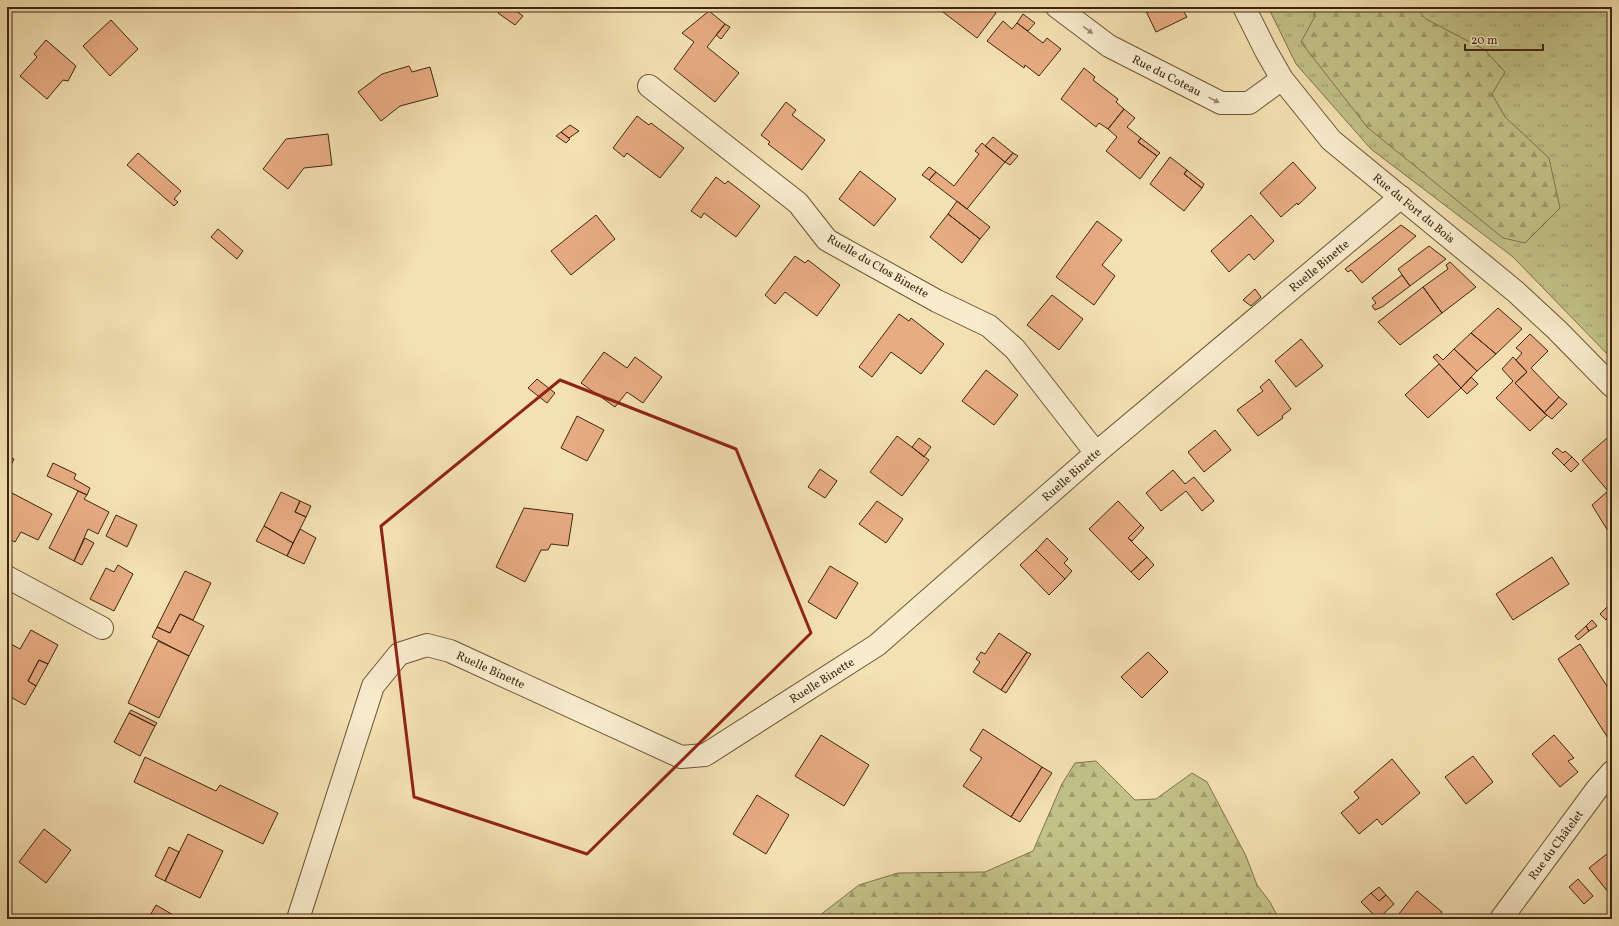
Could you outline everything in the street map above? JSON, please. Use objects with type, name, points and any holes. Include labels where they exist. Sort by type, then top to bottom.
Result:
[{"type":"street","name":"Rue du Coteau","points":[[1057,7],[1109,46],[1221,103],[1249,104],[1282,79]]},
{"type":"street","name":"Rue du Fort du Bois","points":[[1244,7],[1282,79],[1331,140],[1401,197],[1557,330],[1612,386]]},
{"type":"street","name":"Ruelle du Clos Binette","points":[[649,86],[798,203],[827,240],[937,301],[989,326],[1015,349],[1096,453]]},
{"type":"street","name":"Ruelle Binette","points":[[298,919],[373,686],[399,654],[427,645],[450,651],[682,757],[705,755],[877,645],[1096,453],[1401,197]]},
{"type":"street","points":[[7,577],[102,628]]},
{"type":"street","name":"Rue du Châtelet","points":[[1500,919],[1597,788],[1612,772]]},
{"type":"highlighted area","points":[[560,380],[736,449],[811,633],[587,854],[414,797],[381,526]]},
{"type":"green space","points":[[1268,7],[1612,7],[1612,359],[1513,257],[1371,149],[1296,64]]},
{"type":"green space","points":[[1315,7],[1415,7],[1426,19],[1485,50],[1505,72],[1492,94],[1505,117],[1549,158],[1560,208],[1525,243],[1503,238],[1367,127],[1301,42],[1314,18]]},
{"type":"green space","points":[[1096,761],[1135,800],[1156,799],[1192,773],[1207,782],[1246,856],[1257,885],[1270,902],[1279,919],[815,919],[859,885],[898,873],[985,872],[1033,851],[1062,784],[1075,763]]},
{"type":"building","points":[[503,7],[511,7],[523,16],[515,25],[498,13]]},
{"type":"building","points":[[941,7],[988,7],[996,13],[977,38],[939,9]]},
{"type":"building","points":[[1144,7],[1181,7],[1187,17],[1156,32]]},
{"type":"building","points":[[709,11],[725,24],[707,47],[739,73],[715,102],[674,69],[694,42],[682,33]]},
{"type":"building","points":[[1023,14],[1035,23],[1028,31],[1017,23]]},
{"type":"building","points":[[111,20],[138,49],[110,76],[83,46]]},
{"type":"building","points":[[1003,21],[1012,29],[1017,23],[1043,43],[1047,38],[1061,49],[1039,76],[1025,65],[1024,68],[987,41]]},
{"type":"building","points":[[725,24],[730,27],[721,39],[716,35]]},
{"type":"building","points":[[46,40],[76,66],[68,81],[63,80],[47,99],[20,76],[37,57],[34,54]]},
{"type":"building","points":[[409,66],[412,72],[430,67],[438,96],[400,106],[381,121],[358,92],[382,74]]},
{"type":"building","points":[[1084,68],[1095,77],[1093,80],[1118,99],[1116,102],[1124,109],[1108,129],[1099,123],[1096,127],[1061,99]]},
{"type":"building","points":[[786,102],[796,110],[792,115],[825,140],[802,170],[768,144],[770,142],[761,135]]},
{"type":"building","points":[[1124,109],[1135,118],[1127,127],[1141,138],[1138,142],[1157,156],[1140,179],[1106,151],[1117,137],[1108,129]]},
{"type":"building","points":[[637,116],[649,125],[651,123],[684,148],[660,178],[627,153],[624,157],[613,148]]},
{"type":"building","points":[[570,125],[579,131],[569,138],[561,132]]},
{"type":"building","points":[[561,132],[570,139],[566,143],[556,136]]},
{"type":"building","points":[[328,134],[332,165],[304,168],[288,189],[263,169],[286,139]]},
{"type":"building","points":[[993,137],[1013,153],[1005,162],[985,146]]},
{"type":"building","points":[[1141,138],[1160,153],[1157,156],[1138,142]]},
{"type":"building","points":[[982,143],[1005,162],[967,209],[929,180],[936,172],[954,186],[979,154],[975,151]]},
{"type":"building","points":[[138,153],[181,191],[174,199],[178,202],[174,206],[127,165]]},
{"type":"building","points":[[1013,153],[1018,156],[1010,165],[1005,162]]},
{"type":"building","points":[[1170,157],[1187,170],[1184,174],[1202,188],[1184,211],[1150,184]]},
{"type":"building","points":[[1293,162],[1316,188],[1298,205],[1297,203],[1281,217],[1260,193]]},
{"type":"building","points":[[929,167],[936,172],[929,180],[922,175]]},
{"type":"building","points":[[1187,170],[1204,184],[1202,188],[1184,174]]},
{"type":"building","points":[[860,171],[896,199],[874,226],[839,199]]},
{"type":"building","points":[[716,177],[725,184],[728,181],[760,206],[736,237],[704,213],[701,218],[691,211]]},
{"type":"building","points":[[957,201],[990,227],[980,239],[948,214]]},
{"type":"building","points":[[948,214],[980,239],[962,263],[930,237]]},
{"type":"building","points":[[596,215],[615,239],[571,275],[551,251]]},
{"type":"building","points":[[1251,215],[1274,241],[1254,260],[1249,254],[1229,272],[1211,251]]},
{"type":"building","points":[[1097,221],[1122,240],[1102,265],[1115,276],[1094,305],[1056,277]]},
{"type":"building","points":[[1401,225],[1416,236],[1362,283],[1351,270],[1348,272],[1345,269]]},
{"type":"building","points":[[218,229],[243,251],[237,259],[211,237]]},
{"type":"building","points":[[1429,246],[1446,259],[1410,286],[1398,269]]},
{"type":"building","points":[[795,256],[805,263],[808,260],[840,285],[817,316],[785,292],[775,304],[765,295]]},
{"type":"building","points":[[1450,262],[1476,287],[1442,313],[1423,287],[1448,269],[1446,265]]},
{"type":"building","points":[[1402,275],[1410,286],[1382,307],[1375,310],[1372,306],[1376,303],[1372,298]]},
{"type":"building","points":[[1423,287],[1442,313],[1400,345],[1378,322]]},
{"type":"building","points":[[1255,289],[1261,297],[1251,306],[1243,300]]},
{"type":"building","points":[[1052,295],[1083,319],[1059,350],[1027,325]]},
{"type":"building","points":[[1498,308],[1522,329],[1496,354],[1471,333]]},
{"type":"building","points":[[899,314],[909,321],[911,318],[944,344],[921,374],[891,352],[872,377],[859,367]]},
{"type":"building","points":[[1471,333],[1496,354],[1477,371],[1454,349]]},
{"type":"building","points":[[1530,334],[1548,351],[1531,368],[1559,397],[1544,413],[1515,383],[1527,372],[1516,360],[1522,353],[1516,348]]},
{"type":"building","points":[[1301,339],[1323,366],[1296,387],[1275,361]]},
{"type":"building","points":[[1454,349],[1477,371],[1461,388],[1433,357],[1437,354],[1443,360]]},
{"type":"building","points":[[604,352],[627,368],[635,357],[662,377],[643,403],[627,392],[615,407],[581,383]]},
{"type":"building","points":[[1513,357],[1527,372],[1515,383],[1547,415],[1530,431],[1496,398],[1513,381],[1502,369]]},
{"type":"building","points":[[1439,364],[1461,388],[1428,418],[1405,395]]},
{"type":"building","points":[[986,370],[1018,395],[994,425],[962,401]]},
{"type":"building","points":[[1471,377],[1478,384],[1467,394],[1461,388]]},
{"type":"building","points":[[537,379],[555,393],[547,403],[528,388]]},
{"type":"building","points":[[1269,379],[1291,409],[1282,416],[1283,418],[1258,436],[1237,410],[1263,391],[1260,387]]},
{"type":"building","points":[[1559,397],[1567,404],[1552,419],[1544,413]]},
{"type":"building","points":[[577,416],[604,430],[587,461],[561,448]]},
{"type":"building","points":[[1215,430],[1231,450],[1204,472],[1188,452]]},
{"type":"building","points":[[897,436],[929,460],[902,496],[870,472]]},
{"type":"building","points":[[919,438],[931,447],[924,457],[912,447]]},
{"type":"building","points":[[1607,438],[1612,443],[1612,528],[1608,531],[1592,505],[1608,491],[1582,460]]},
{"type":"building","points":[[1557,448],[1563,453],[1565,451],[1572,457],[1564,465],[1552,453]]},
{"type":"building","points":[[7,456],[14,459],[7,473]]},
{"type":"building","points":[[1572,457],[1579,464],[1571,472],[1564,465]]},
{"type":"building","points":[[53,463],[76,474],[74,479],[90,488],[87,495],[47,476]]},
{"type":"building","points":[[820,469],[837,481],[825,498],[808,487]]},
{"type":"building","points":[[1173,470],[1185,484],[1194,477],[1214,501],[1202,511],[1186,491],[1161,511],[1146,493]]},
{"type":"building","points":[[78,491],[87,495],[84,499],[109,512],[98,534],[88,529],[74,561],[49,548]]},
{"type":"building","points":[[10,492],[52,514],[38,540],[21,532],[15,542],[7,538],[7,498]]},
{"type":"building","points":[[281,492],[300,501],[295,512],[306,517],[293,543],[264,526]]},
{"type":"building","points":[[300,501],[311,506],[306,517],[295,512]]},
{"type":"building","points":[[877,501],[903,519],[886,543],[859,524]]},
{"type":"building","points":[[1118,501],[1141,525],[1128,538],[1147,557],[1131,572],[1089,529]]},
{"type":"building","points":[[524,508],[573,514],[568,546],[551,544],[548,550],[541,550],[525,582],[496,567]]},
{"type":"building","points":[[116,515],[137,525],[127,547],[106,536]]},
{"type":"building","points":[[1141,525],[1144,528],[1132,541],[1128,538]]},
{"type":"building","points":[[264,526],[293,543],[287,556],[256,541]]},
{"type":"building","points":[[300,529],[316,538],[304,564],[287,556]]},
{"type":"building","points":[[85,538],[94,543],[82,565],[74,561]]},
{"type":"building","points":[[1047,538],[1068,559],[1064,563],[1072,571],[1065,579],[1036,550]]},
{"type":"building","points":[[1036,550],[1065,579],[1049,595],[1020,565]]},
{"type":"building","points":[[1147,557],[1154,565],[1139,580],[1131,572]]},
{"type":"building","points":[[1552,557],[1569,584],[1513,620],[1496,594]]},
{"type":"building","points":[[118,565],[133,574],[114,611],[90,599],[106,568],[114,572]]},
{"type":"building","points":[[830,566],[858,583],[836,619],[808,602]]},
{"type":"building","points":[[185,571],[211,583],[193,620],[180,614],[170,633],[157,627]]},
{"type":"building","points":[[1607,607],[1610,611],[1612,609],[1612,617],[1610,615],[1606,620],[1600,614]]},
{"type":"building","points":[[180,614],[204,626],[189,656],[152,637],[157,627],[170,633]]},
{"type":"building","points":[[1592,620],[1597,626],[1589,631],[1586,626]]},
{"type":"building","points":[[1586,626],[1589,631],[1578,640],[1575,636]]},
{"type":"building","points":[[31,630],[58,645],[48,664],[39,660],[28,681],[36,686],[25,705],[7,695],[7,652],[11,644],[20,649]]},
{"type":"building","points":[[999,633],[1027,652],[1001,690],[973,672],[980,662],[976,659],[981,652],[985,654]]},
{"type":"building","points":[[158,641],[189,656],[159,718],[128,703]]},
{"type":"building","points":[[1580,644],[1612,694],[1611,743],[1558,659]]},
{"type":"building","points":[[1027,652],[1031,654],[1006,693],[1001,690]]},
{"type":"building","points":[[1148,652],[1168,672],[1142,698],[1121,677]]},
{"type":"building","points":[[39,660],[48,664],[36,686],[28,681]]},
{"type":"building","points":[[131,710],[157,723],[155,726],[129,713]]},
{"type":"building","points":[[129,713],[155,726],[140,756],[114,742]]},
{"type":"building","points":[[983,729],[1042,767],[1011,817],[963,786],[982,758],[970,750]]},
{"type":"building","points":[[821,735],[869,765],[844,806],[795,776]]},
{"type":"building","points":[[1554,735],[1574,758],[1568,761],[1578,772],[1560,787],[1532,754]]},
{"type":"building","points":[[1473,756],[1493,782],[1466,804],[1445,777]]},
{"type":"building","points":[[145,757],[216,791],[220,785],[278,813],[263,844],[134,782]]},
{"type":"building","points":[[1392,759],[1420,793],[1382,825],[1377,819],[1359,834],[1341,813],[1359,798],[1354,792]]},
{"type":"building","points":[[1042,767],[1052,773],[1020,822],[1011,817]]},
{"type":"building","points":[[757,795],[789,815],[766,854],[733,834]]},
{"type":"building","points":[[44,829],[71,850],[46,883],[19,862]]},
{"type":"building","points":[[188,834],[223,851],[200,898],[165,881]]},
{"type":"building","points":[[169,847],[179,852],[165,881],[155,876]]},
{"type":"building","points":[[1612,850],[1612,897],[1589,868]]},
{"type":"building","points":[[1578,879],[1593,896],[1584,904],[1569,887]]},
{"type":"building","points":[[1379,887],[1386,895],[1379,901],[1371,893]]},
{"type":"building","points":[[1417,891],[1442,912],[1437,919],[1395,919]]},
{"type":"building","points":[[1371,893],[1379,901],[1386,895],[1394,904],[1378,919],[1361,902]]},
{"type":"building","points":[[156,905],[180,919],[148,919]]}]
